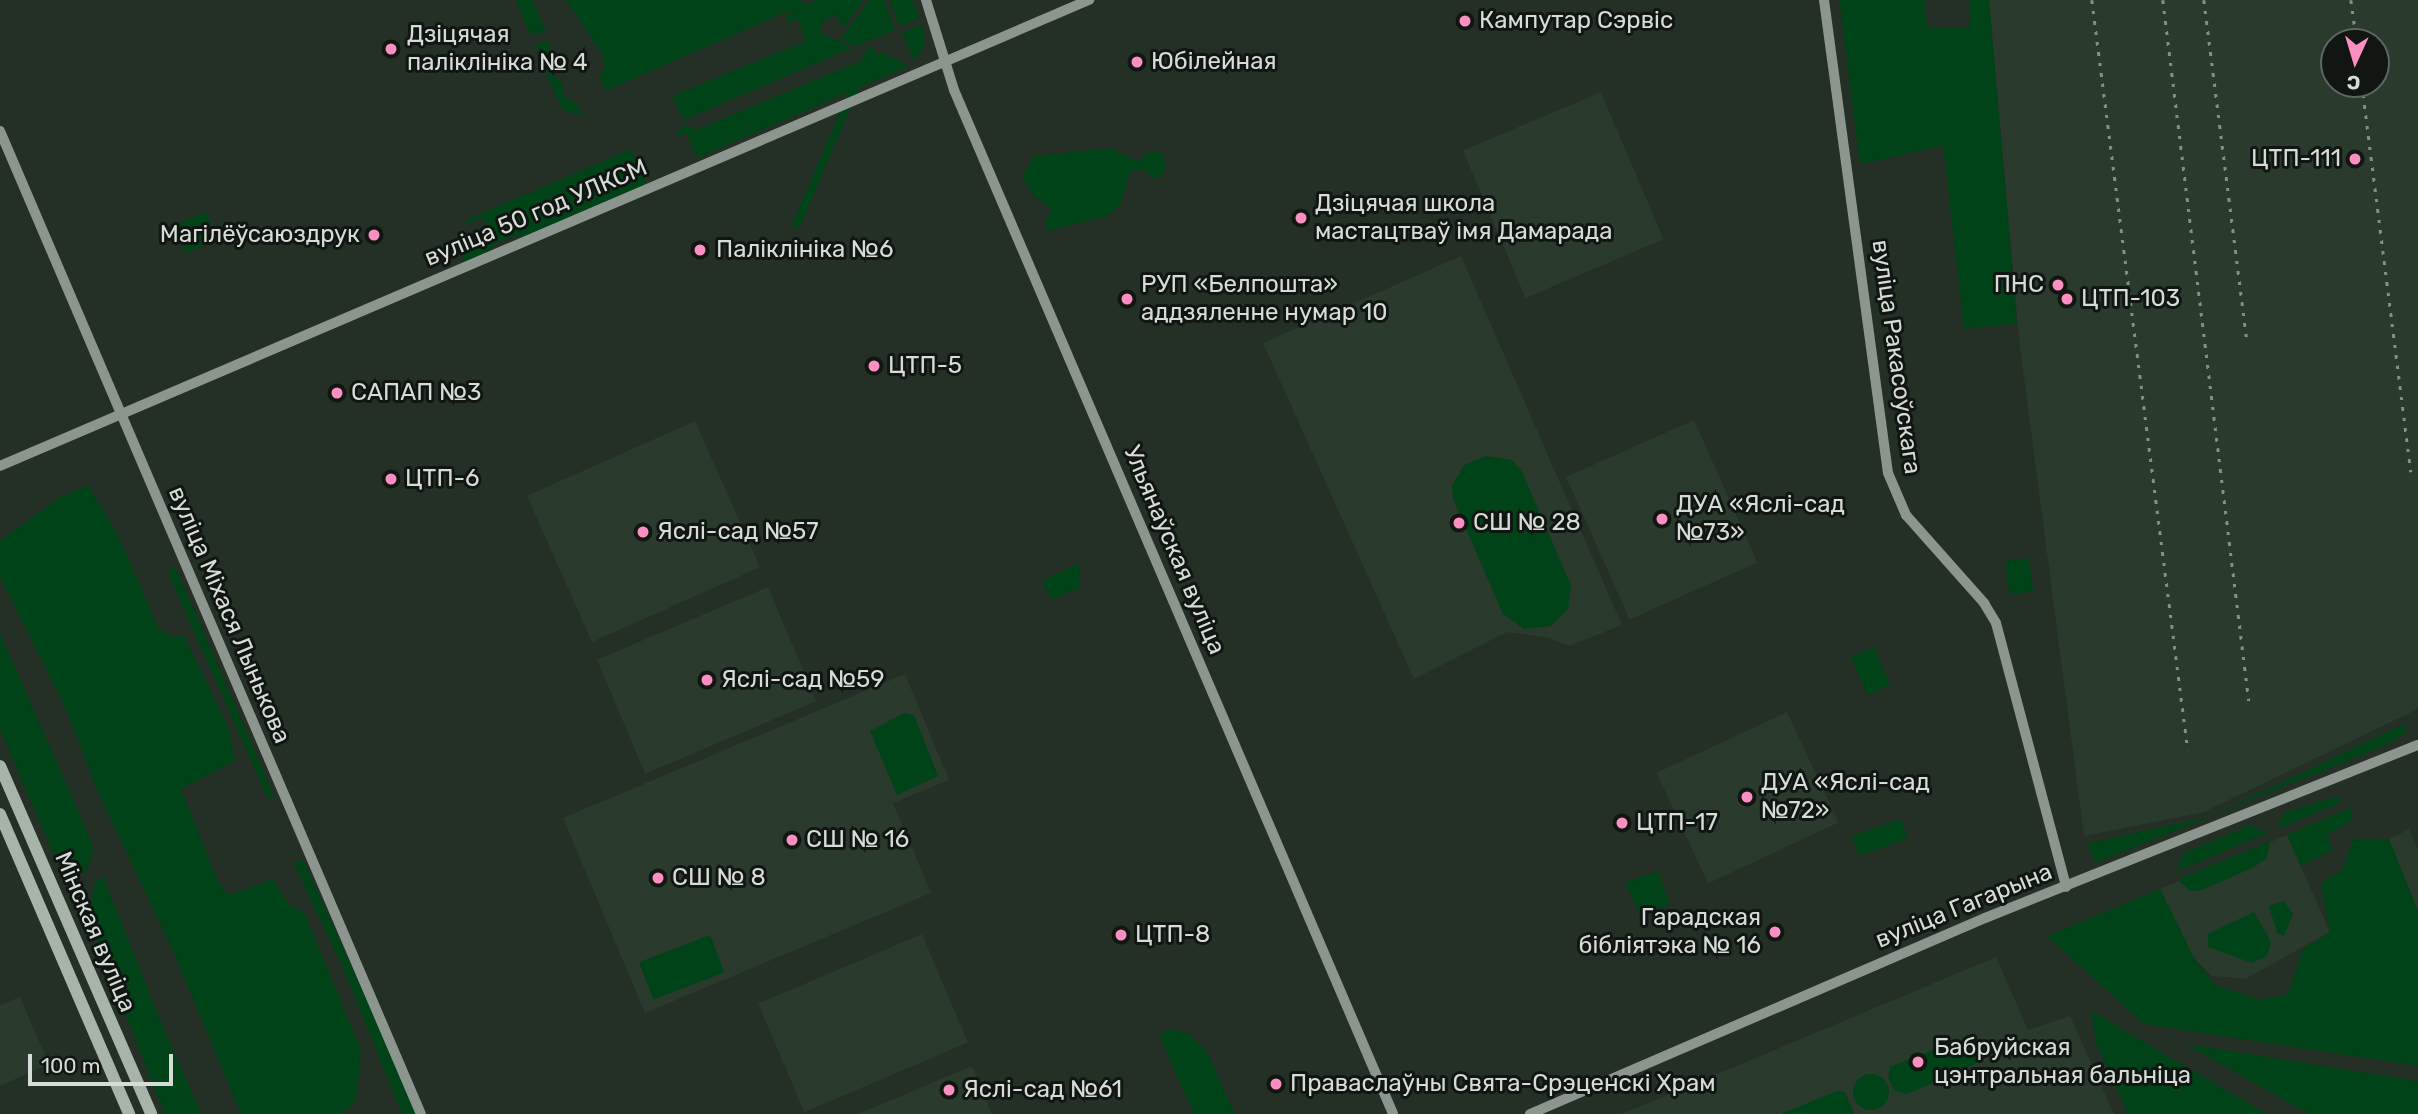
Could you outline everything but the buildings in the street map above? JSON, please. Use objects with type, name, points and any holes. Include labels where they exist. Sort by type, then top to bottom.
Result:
[{"type":"main road","name":"Ульянаўская вуліца","points":[[926,0],[958,100],[1393,1114]]},
{"type":"main road","name":"вуліца 50 год УЛКСМ","points":[[0,466],[1089,0]]},
{"type":"main road","name":"вуліца Ракасоўскага","points":[[1824,0],[1888,473],[1901,509],[1984,603],[1996,623],[2066,887]]},
{"type":"main road","name":"вуліца Міхася Лынькова","points":[[0,131],[421,1114]]},
{"type":"main road","name":"вуліца Гагарына","points":[[1530,1114],[2066,887],[2418,745]]},
{"type":"main road","name":"Мінская вуліца","points":[[0,766],[151,1114]]},
{"type":"main road","name":"Мінская вуліца","points":[[0,814],[130,1114]]},
{"type":"shaded area","points":[[1989,0],[2418,0],[2418,709],[2204,812],[2084,836],[2019,339]]},
{"type":"shaded area","points":[[1601,92],[1664,239],[1525,298],[1463,151]]},
{"type":"shaded area","name":"СШ № 28","points":[[1461,256],[1622,625],[1569,646],[1550,638],[1507,632],[1414,679],[1263,343]]},
{"type":"shaded area","name":"ДУА «Яслі-сад №73»","points":[[1694,420],[1757,563],[1630,619],[1566,477]]},
{"type":"shaded area","name":"Яслі-сад №57","points":[[695,421],[760,567],[592,642],[527,496]]},
{"type":"shaded area","name":"Яслі-сад №59","points":[[768,587],[816,701],[645,774],[597,660]]},
{"type":"shaded area","points":[[905,674],[949,780],[893,803],[931,893],[645,1013],[563,818]]},
{"type":"shaded area","name":"ДУА «Яслі-сад №72»","points":[[1787,712],[1839,823],[1708,883],[1656,773]]},
{"type":"shaded area","points":[[2409,829],[2418,849],[2418,911],[2389,839]]},
{"type":"shaded area","points":[[2287,835],[2330,932],[2245,979],[2212,976],[2194,958],[2160,889]]},
{"type":"shaded area","points":[[922,934],[968,1043],[804,1112],[758,1004]]},
{"type":"shaded area","name":"Бабруйская цэнтральная бальніца","points":[[1996,957],[2028,1030],[2070,1016],[2114,1114],[1622,1114]]},
{"type":"shaded area","points":[[20,997],[49,1064],[0,1086],[0,1005]]},
{"type":"shaded area","name":"Яслі-сад №61","points":[[972,1066],[992,1114],[858,1114]]},
{"type":"green space","points":[[516,0],[533,0],[546,32],[529,34]]},
{"type":"green space","points":[[566,0],[801,0],[803,5],[817,0],[863,0],[844,28],[836,15],[824,20],[819,32],[852,48],[684,120],[672,96],[806,41],[797,19],[788,23],[786,16],[793,9],[605,91],[599,76],[605,69],[603,55]]},
{"type":"green space","points":[[869,0],[884,0],[895,30],[856,46],[840,40]]},
{"type":"green space","points":[[889,0],[912,0],[920,18],[900,26]]},
{"type":"green space","points":[[1839,0],[1925,0],[1927,28],[1970,28],[1970,0],[1989,0],[2017,323],[1964,329],[1943,146],[1860,164]]},
{"type":"green space","points":[[922,24],[925,44],[914,62],[902,32]]},
{"type":"green space","points":[[550,40],[551,74],[562,82],[565,98],[576,102],[582,116],[563,110],[557,99],[535,45]]},
{"type":"green space","points":[[868,46],[875,49],[799,229],[792,225]]},
{"type":"green space","points":[[881,52],[909,66],[697,158],[687,133],[675,137],[683,125],[697,130]]},
{"type":"green space","points":[[1111,148],[1137,161],[1151,151],[1163,154],[1166,167],[1161,177],[1153,179],[1144,169],[1130,171],[1121,204],[1107,216],[1047,231],[1045,222],[1052,209],[1034,196],[1022,177],[1034,156]]},
{"type":"green space","points":[[631,149],[648,188],[527,240],[517,235],[493,244],[490,255],[466,265],[458,247],[490,233],[484,217],[467,224],[466,220]]},
{"type":"green space","points":[[206,212],[218,240],[186,253],[174,226]]},
{"type":"green space","points":[[1486,456],[1512,460],[1521,470],[1571,585],[1568,609],[1551,626],[1524,629],[1503,614],[1453,499],[1452,486],[1464,465]]},
{"type":"green space","points":[[88,485],[117,533],[159,629],[172,637],[184,636],[229,729],[235,761],[181,789],[219,883],[229,895],[273,879],[288,904],[304,912],[361,1050],[356,1102],[341,1114],[241,1114],[174,953],[98,792],[64,705],[0,577],[0,541],[59,498]]},
{"type":"green space","points":[[2029,558],[2033,592],[2009,595],[2005,561]]},
{"type":"green space","points":[[1080,563],[1079,588],[1051,600],[1042,581]]},
{"type":"green space","points":[[171,567],[177,571],[274,796],[268,799],[169,575]]},
{"type":"green space","points":[[0,633],[94,847],[86,873],[71,869],[53,853],[0,729]]},
{"type":"green space","points":[[1874,647],[1890,685],[1867,695],[1851,657]]},
{"type":"green space","points":[[904,713],[914,715],[938,776],[897,795],[870,731]]},
{"type":"green space","points":[[2405,724],[2407,732],[2384,746],[2211,816]]},
{"type":"green space","points":[[2338,796],[2340,803],[2277,829],[2284,813]]},
{"type":"green space","points":[[2352,807],[2352,820],[2327,835],[2333,849],[2301,866],[2287,835]]},
{"type":"green space","points":[[2209,817],[2095,863],[2088,845],[2089,843]]},
{"type":"green space","points":[[1901,819],[1908,839],[1859,856],[1852,836]]},
{"type":"green space","points":[[2251,825],[2267,833],[2176,872],[2184,853]]},
{"type":"green space","points":[[2353,839],[2389,839],[2418,911],[2418,1066],[2144,1024],[2047,936],[2160,889],[2194,958],[2215,985],[2258,999],[2288,995],[2303,949],[2330,932],[2321,882],[2342,871]]},
{"type":"green space","points":[[2270,841],[2267,858],[2254,867],[2202,890],[2191,891],[2179,879]]},
{"type":"green space","points":[[303,860],[416,1114],[402,1114],[347,977],[293,862]]},
{"type":"green space","points":[[1658,871],[1670,904],[1641,916],[1625,883]]},
{"type":"green space","points":[[103,876],[201,1114],[165,1114],[88,920],[95,881]]},
{"type":"green space","points":[[2284,901],[2293,914],[2284,936],[2277,933],[2269,906]]},
{"type":"green space","points":[[2254,912],[2271,942],[2267,956],[2252,963],[2208,947],[2208,934]]},
{"type":"green space","points":[[710,935],[724,972],[653,1000],[639,962]]},
{"type":"green space","points":[[2091,1011],[2267,1114],[2128,1114],[2096,1043]]},
{"type":"green space","points":[[1170,1029],[1190,1035],[1206,1050],[1235,1114],[1194,1114],[1159,1035]]},
{"type":"green space","points":[[2186,1044],[2418,1081],[2418,1114],[2309,1114]]},
{"type":"green space","points":[[1946,1045],[1973,1051],[1979,1062],[1907,1094],[1895,1091],[1888,1078],[1890,1067]]},
{"type":"green space","points":[[1871,1074],[1883,1080],[1889,1092],[1883,1104],[1871,1110],[1859,1104],[1853,1092],[1859,1080]]},
{"type":"green space","points":[[1837,1091],[1845,1092],[1854,1114],[1781,1114]]},
{"type":"railway","points":[[2092,0],[2188,750]]},
{"type":"railway","points":[[2163,0],[2249,701]]},
{"type":"railway","points":[[2204,0],[2247,340]]},
{"type":"railway","points":[[2351,0],[2355,28]]},
{"type":"railway","points":[[2364,98],[2411,472]]},
{"type":"place","name":"Кампутар Сэрвіс","points":[[1465,21]]},
{"type":"place","name":"Дзіцячая паліклініка № 4","points":[[391,49]]},
{"type":"place","name":"Юбілейная","points":[[1137,62]]},
{"type":"place","name":"ЦТП-111","points":[[2355,159]]},
{"type":"place","name":"Дзіцячая школа мастацтваў імя Дамарада","points":[[1301,218]]},
{"type":"place","name":"Магілёўсаюздрук","points":[[374,235]]},
{"type":"place","name":"Паліклініка №6","points":[[700,250]]},
{"type":"place","name":"ПНС","points":[[2058,285]]},
{"type":"place","name":"РУП «Белпошта» аддзяленне нумар 10","points":[[1127,299]]},
{"type":"place","name":"ЦТП-103","points":[[2067,299]]},
{"type":"place","name":"ЦТП-5","points":[[874,366]]},
{"type":"place","name":"САПАП №3","points":[[337,393]]},
{"type":"place","name":"ЦТП-6","points":[[391,479]]},
{"type":"place","name":"ДУА «Яслі-сад №73»","points":[[1662,519]]},
{"type":"place","name":"СШ № 28","points":[[1459,523]]},
{"type":"place","name":"Яслі-сад №57","points":[[643,532]]},
{"type":"place","name":"Яслі-сад №59","points":[[707,680]]},
{"type":"place","name":"ДУА «Яслі-сад №72»","points":[[1747,797]]},
{"type":"place","name":"ЦТП-17","points":[[1622,823]]},
{"type":"place","name":"СШ № 16","points":[[792,840]]},
{"type":"place","name":"СШ № 8","points":[[658,878]]},
{"type":"place","name":"Гарадская бібліятэка № 16","points":[[1775,932]]},
{"type":"place","name":"ЦТП-8","points":[[1121,935]]},
{"type":"place","name":"Бабруйская цэнтральная бальніца","points":[[1918,1062]]},
{"type":"place","name":"Праваслаўны Свята-Срэценскі Храм","points":[[1276,1084]]},
{"type":"place","name":"Яслі-сад №61","points":[[949,1090]]}]
